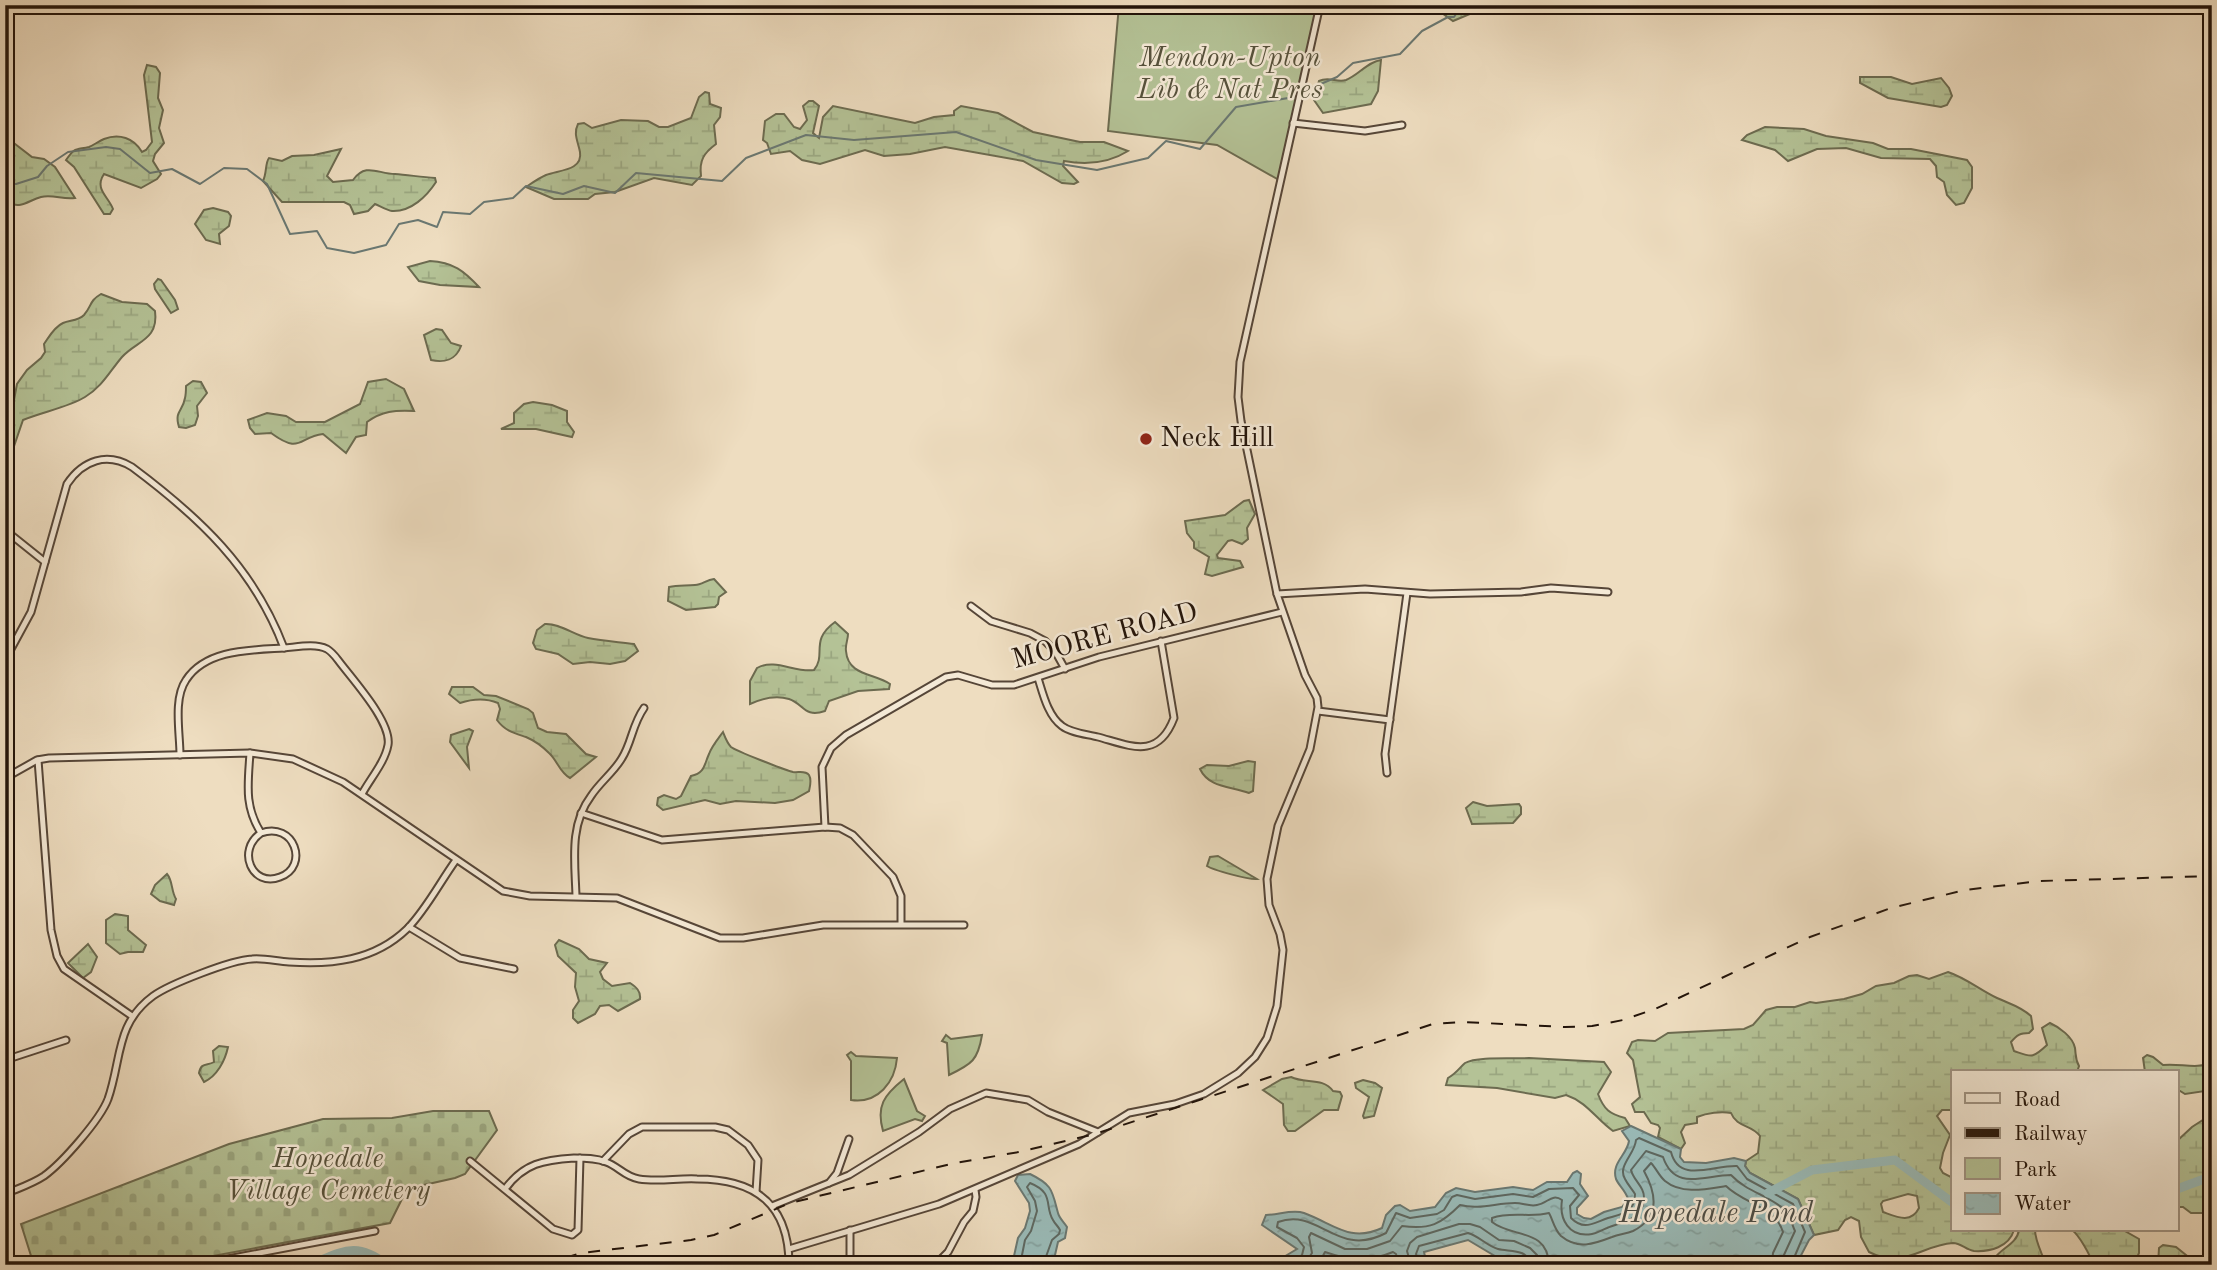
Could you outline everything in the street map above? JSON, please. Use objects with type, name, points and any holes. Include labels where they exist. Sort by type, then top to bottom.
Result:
[{"type":"street","points":[[789,1249],[939,1204],[1079,1144],[1129,1114],[1185,1101],[1218,1087],[1230,1080],[1255,1057],[1268,1038],[1278,1006],[1283,950],[1269,905],[1267,878],[1278,826],[1310,749],[1318,711],[1317,698],[1305,675],[1277,594],[1241,421],[1238,379],[1320,5]]},
{"type":"street","points":[[1293,123],[1365,131],[1402,125]]},
{"type":"street","points":[[5,660],[28,619],[65,488],[80,468],[95,460],[110,459],[122,461],[137,471],[216,538],[259,593],[275,623],[284,648]]},
{"type":"street","points":[[5,530],[45,562]]},
{"type":"street","points":[[1277,594],[1351,589],[1407,593],[1521,592],[1551,588],[1608,592]]},
{"type":"street","points":[[1387,773],[1385,754],[1407,593]]},
{"type":"street","points":[[971,606],[997,624],[1039,636],[1055,651],[1065,669]]},
{"type":"street","name":"MOORE ROAD","points":[[825,827],[822,767],[827,753],[840,739],[946,677],[958,675],[1000,686],[1014,685],[1099,657],[1282,612]]},
{"type":"street","points":[[1038,678],[1048,708],[1061,726],[1132,746],[1146,747],[1161,739],[1174,718],[1161,641]]},
{"type":"street","points":[[180,755],[182,687],[191,673],[210,660],[229,653],[306,646],[328,650],[381,719],[387,733],[388,746],[362,794]]},
{"type":"street","points":[[576,896],[574,844],[581,814],[589,797],[624,756],[636,720],[644,708]]},
{"type":"street","points":[[1318,711],[1390,720]]},
{"type":"street","points":[[250,753],[248,803],[252,819],[261,833]]},
{"type":"street","points":[[5,778],[38,760],[250,753],[283,757],[308,764],[362,794],[485,880],[511,894],[617,898],[720,938],[743,939],[823,925],[964,925]]},
{"type":"street","points":[[38,760],[51,930],[57,956],[70,974],[132,1016]]},
{"type":"street","points":[[581,814],[662,840],[840,828],[853,835],[893,877],[901,896],[901,923]]},
{"type":"street","points":[[261,833],[282,833],[294,845],[296,856],[293,866],[281,877],[266,878],[251,867],[249,848],[253,839],[261,833]]},
{"type":"street","points":[[5,1194],[46,1175],[100,1113],[111,1089],[123,1033],[132,1016],[152,997],[166,988],[237,962],[255,959],[339,962],[375,951],[409,927],[456,860]]},
{"type":"street","points":[[409,927],[460,958],[514,969]]},
{"type":"street","points":[[5,1060],[66,1040]]},
{"type":"street","points":[[772,1206],[849,1175],[919,1132],[950,1108],[986,1093],[1028,1100],[1048,1112],[1098,1132]]},
{"type":"street","points":[[603,1161],[629,1134],[642,1127],[715,1127],[728,1130],[748,1145],[758,1160],[756,1192]]},
{"type":"street","points":[[829,1183],[836,1173],[849,1139]]},
{"type":"street","points":[[470,1161],[553,1229],[573,1235],[578,1230],[580,1218],[580,1158]]},
{"type":"street","points":[[505,1189],[530,1165],[545,1160],[580,1158],[603,1161],[636,1179],[699,1179],[738,1185],[756,1192],[772,1206],[784,1225],[789,1265]]},
{"type":"street","points":[[935,1265],[948,1252],[973,1211],[975,1189]]},
{"type":"street","points":[[850,1230],[850,1265]]},
{"type":"street","points":[[195,1265],[374,1231]]},
{"type":"green space","name":"Mendon-Upton Lib & Nat Pres","points":[[1119,5],[1318,5],[1279,180],[1217,145],[1108,131]]},
{"type":"green space","points":[[1448,5],[1475,5],[1470,14],[1453,21],[1442,13]]},
{"type":"green space","points":[[1381,60],[1378,91],[1371,104],[1323,113],[1314,100],[1319,81],[1346,80],[1371,63]]},
{"type":"green space","points":[[147,65],[156,67],[160,73],[158,98],[163,110],[159,128],[164,143],[153,161],[161,174],[141,188],[104,174],[101,188],[113,209],[110,214],[104,214],[74,167],[66,160],[76,150],[115,137],[130,140],[142,152],[146,150],[152,142],[144,75]]},
{"type":"green space","points":[[1860,77],[1891,77],[1912,84],[1941,78],[1952,96],[1947,105],[1941,107],[1888,98],[1860,83]]},
{"type":"green space","points":[[705,92],[709,93],[710,104],[721,108],[720,117],[714,125],[716,144],[703,157],[701,176],[692,185],[654,178],[615,192],[595,194],[588,199],[554,199],[526,187],[543,176],[569,169],[578,163],[578,124],[584,123],[592,128],[621,120],[648,121],[659,127],[668,127],[691,118],[699,97]]},
{"type":"green space","points":[[809,101],[819,106],[813,133],[819,138],[823,117],[833,106],[915,123],[954,115],[954,111],[961,106],[998,113],[1033,132],[1080,142],[1104,142],[1128,151],[1097,162],[1064,161],[1063,166],[1078,182],[1074,184],[1062,183],[1023,161],[945,147],[884,156],[865,150],[820,164],[802,160],[790,151],[771,154],[763,140],[765,121],[776,114],[784,114],[794,127],[800,129],[807,120],[803,106]]},
{"type":"green space","points":[[1765,127],[1804,129],[1826,136],[1873,143],[1888,149],[1911,149],[1967,160],[1972,167],[1972,188],[1964,203],[1956,205],[1947,195],[1944,182],[1937,177],[1936,166],[1930,159],[1881,158],[1846,148],[1817,149],[1788,161],[1775,150],[1742,140]]},
{"type":"green space","points":[[6,137],[32,157],[44,159],[55,167],[75,198],[45,196],[22,205],[9,203],[5,195]]},
{"type":"green space","points":[[341,149],[327,176],[333,182],[353,180],[363,171],[372,170],[435,178],[436,182],[423,198],[406,209],[392,211],[375,204],[368,211],[354,214],[350,205],[344,202],[282,202],[263,181],[269,158],[282,161],[292,156],[314,155]]},
{"type":"green space","points":[[213,208],[228,212],[231,216],[229,226],[219,234],[220,244],[206,240],[195,224],[204,210]]},
{"type":"green space","points":[[430,261],[458,268],[479,287],[419,281],[408,267]]},
{"type":"green space","points":[[158,279],[175,300],[178,309],[171,313],[155,289],[154,284]]},
{"type":"green space","points":[[101,294],[122,302],[147,304],[155,311],[154,328],[145,339],[122,357],[91,393],[79,401],[23,420],[12,452],[5,453],[5,428],[11,416],[17,384],[27,370],[41,358],[45,352],[44,344],[54,330],[63,323],[82,317],[94,299]]},
{"type":"green space","points":[[436,329],[442,330],[451,343],[461,346],[456,355],[440,361],[431,360],[424,335]]},
{"type":"green space","points":[[386,379],[404,389],[414,411],[389,412],[373,418],[367,422],[366,435],[356,437],[346,453],[323,434],[294,444],[271,433],[255,434],[250,428],[248,420],[267,413],[286,416],[296,422],[325,422],[360,404],[368,382]]},
{"type":"green space","points":[[193,381],[201,382],[207,393],[197,406],[195,425],[179,427],[178,414],[186,395],[186,386]]},
{"type":"green space","points":[[533,402],[567,411],[567,422],[574,432],[572,437],[536,429],[501,429],[514,423],[514,413],[524,404]]},
{"type":"green space","points":[[1249,500],[1255,514],[1247,528],[1248,539],[1242,544],[1228,541],[1217,555],[1218,558],[1240,561],[1243,567],[1212,576],[1205,574],[1209,557],[1194,548],[1185,521],[1225,515]]},
{"type":"green space","points":[[714,579],[726,592],[719,597],[715,607],[686,610],[668,601],[669,587],[697,585]]},
{"type":"green space","points":[[835,622],[848,634],[846,651],[851,665],[863,673],[884,680],[890,684],[889,689],[858,691],[829,701],[825,711],[818,713],[808,712],[794,701],[779,697],[750,704],[750,681],[757,668],[778,665],[814,670],[818,664],[820,641]]},
{"type":"green space","points":[[545,624],[556,625],[588,638],[634,644],[638,651],[625,661],[610,664],[573,664],[558,654],[536,649],[533,643],[537,630]]},
{"type":"green space","points":[[452,687],[473,687],[484,695],[496,696],[528,709],[533,713],[538,728],[566,734],[586,754],[596,757],[570,778],[541,746],[500,724],[497,720],[500,709],[498,703],[479,700],[460,703],[449,694]]},
{"type":"green space","points":[[469,729],[473,731],[467,747],[469,768],[450,742],[451,735]]},
{"type":"green space","points":[[723,732],[728,744],[735,749],[788,771],[807,773],[810,779],[809,791],[793,800],[775,803],[736,801],[720,804],[705,800],[663,810],[657,805],[658,798],[664,795],[676,799],[681,796],[691,776],[703,768]]},
{"type":"green space","points":[[1255,762],[1253,791],[1249,793],[1221,786],[1209,780],[1200,769],[1207,765],[1229,766]]},
{"type":"green space","points":[[1473,802],[1487,806],[1519,804],[1521,814],[1513,823],[1472,824],[1466,808]]},
{"type":"green space","points":[[1218,856],[1257,879],[1207,866],[1210,857]]},
{"type":"green space","points":[[167,874],[176,899],[174,905],[160,901],[151,894],[155,885]]},
{"type":"green space","points":[[115,914],[128,916],[128,930],[146,945],[143,952],[120,954],[106,943],[106,920]]},
{"type":"green space","points":[[559,940],[579,949],[589,959],[607,963],[600,972],[603,979],[612,986],[630,983],[638,990],[640,999],[618,1011],[609,1005],[600,1006],[595,1014],[578,1023],[573,1018],[573,1010],[579,1001],[575,987],[576,973],[558,956],[555,945]]},
{"type":"green space","points":[[88,944],[97,957],[91,972],[83,978],[68,963]]},
{"type":"green space","points":[[1948,972],[2019,1007],[2031,1016],[2033,1029],[2011,1042],[2014,1051],[2028,1055],[2038,1053],[2047,1045],[2042,1028],[2050,1023],[2069,1036],[2074,1044],[2078,1070],[1951,1070],[1951,1110],[1942,1110],[1937,1116],[1950,1135],[1940,1168],[1951,1177],[1951,1232],[2013,1232],[2008,1241],[1998,1247],[1974,1251],[1953,1243],[1903,1258],[1881,1257],[1869,1252],[1861,1237],[1859,1221],[1851,1217],[1845,1220],[1838,1230],[1814,1235],[1798,1199],[1750,1173],[1745,1166],[1746,1161],[1758,1153],[1760,1136],[1737,1121],[1731,1113],[1705,1114],[1697,1117],[1697,1123],[1685,1125],[1681,1132],[1685,1143],[1681,1149],[1658,1137],[1660,1128],[1651,1123],[1644,1112],[1635,1112],[1632,1104],[1640,1097],[1633,1060],[1627,1053],[1632,1042],[1655,1041],[1668,1033],[1744,1029],[1753,1025],[1766,1010],[1844,999],[1862,994],[1876,986],[1917,975],[1929,979]],"holes":[[[1908,1194],[1917,1196],[1919,1208],[1912,1216],[1903,1218],[1883,1212],[1881,1204],[1883,1201]]]},
{"type":"green space","points":[[946,1035],[951,1039],[982,1035],[973,1060],[949,1075],[947,1043],[942,1041]]},
{"type":"green space","points":[[219,1046],[228,1047],[225,1058],[217,1072],[204,1082],[200,1070],[214,1062],[213,1051]]},
{"type":"green space","points":[[851,1052],[856,1056],[897,1058],[889,1083],[877,1095],[851,1100],[851,1061],[847,1055]]},
{"type":"green space","points":[[2147,1055],[2153,1057],[2163,1065],[2195,1066],[2212,1062],[2212,1090],[2185,1094],[2178,1090],[2178,1070],[2145,1070],[2143,1058]]},
{"type":"green space","points":[[1529,1058],[1604,1062],[1611,1072],[1598,1094],[1608,1111],[1625,1118],[1630,1126],[1613,1131],[1586,1106],[1566,1095],[1555,1098],[1497,1088],[1446,1085],[1448,1078],[1471,1061]]},
{"type":"green space","points":[[1291,1077],[1319,1082],[1333,1091],[1340,1092],[1342,1096],[1338,1110],[1324,1110],[1295,1131],[1288,1131],[1284,1125],[1283,1104],[1263,1090]]},
{"type":"green space","points":[[904,1079],[917,1111],[925,1116],[922,1121],[915,1119],[883,1131],[883,1102],[891,1090]]},
{"type":"green space","points":[[1363,1080],[1382,1088],[1374,1116],[1364,1118],[1369,1097],[1356,1088],[1355,1083]]},
{"type":"green space","name":"Hopedale Village Cemetery","points":[[433,1111],[489,1111],[497,1130],[465,1174],[415,1187],[404,1195],[390,1223],[165,1265],[18,1265],[32,1259],[21,1224],[229,1144],[323,1119],[392,1118]]},
{"type":"green space","points":[[2212,1114],[2212,1220],[2203,1213],[2191,1213],[2178,1207],[2178,1140]]},
{"type":"green space","points":[[2019,1232],[2035,1232],[2046,1265],[1999,1265],[1994,1259]]},
{"type":"green space","points":[[2074,1232],[2127,1232],[2139,1239],[2139,1253],[2134,1265],[2093,1265]]},
{"type":"green space","points":[[2163,1245],[2176,1247],[2191,1259],[2192,1265],[2158,1265],[2159,1248]]},
{"type":"water","name":"Hopedale Pond","points":[[1631,1126],[1681,1149],[1680,1157],[1684,1162],[1706,1163],[1734,1158],[1746,1161],[1745,1166],[1750,1173],[1798,1199],[1814,1235],[1797,1263],[1526,1265],[1510,1257],[1495,1256],[1468,1240],[1424,1252],[1427,1265],[1282,1265],[1282,1258],[1297,1249],[1262,1225],[1266,1215],[1295,1212],[1304,1213],[1351,1233],[1361,1234],[1382,1228],[1386,1215],[1395,1206],[1400,1205],[1410,1211],[1435,1207],[1446,1193],[1456,1188],[1475,1192],[1513,1187],[1533,1190],[1547,1182],[1567,1182],[1577,1171],[1581,1174],[1580,1184],[1588,1196],[1577,1208],[1577,1214],[1591,1219],[1622,1207],[1628,1199],[1615,1173],[1629,1141],[1622,1131]]},
{"type":"water","points":[[1030,1174],[1050,1189],[1059,1215],[1067,1227],[1065,1238],[1058,1242],[1049,1265],[1012,1265],[1018,1238],[1025,1228],[1030,1211],[1029,1203],[1015,1181],[1018,1175]]},
{"type":"waterway","points":[[1309,89],[1337,77],[1353,63],[1400,54],[1422,31],[1448,17],[1454,17],[1462,5]]},
{"type":"waterway","points":[[5,183],[16,184],[38,177],[47,166],[68,152],[106,147],[120,149],[150,173],[172,169],[200,184],[224,168],[247,169],[267,184],[290,234],[317,231],[327,248],[354,253],[386,245],[399,224],[418,220],[437,227],[443,212],[470,214],[484,202],[513,198],[526,186],[563,194],[584,186],[615,193],[636,173],[722,181],[746,158],[806,135],[854,140],[956,132],[1036,160],[1097,170],[1148,158],[1166,141],[1200,149],[1236,107],[1294,97]]},
{"type":"waterway","points":[[1768,1193],[1812,1170],[1895,1160],[1951,1202]]},
{"type":"waterway","points":[[2178,1189],[2207,1178],[2212,1173]]},
{"type":"waterway","points":[[309,1265],[349,1251],[366,1253],[387,1265]]},
{"type":"railway","points":[[542,1265],[581,1253],[714,1235],[790,1203],[955,1163],[1019,1152],[1095,1134],[1433,1024],[1463,1022],[1565,1027],[1592,1026],[1623,1020],[1655,1009],[1810,937],[1891,908],[1965,890],[2040,881],[2212,876]]},
{"type":"place","name":"Neck Hill","points":[[1146,439]]}]
